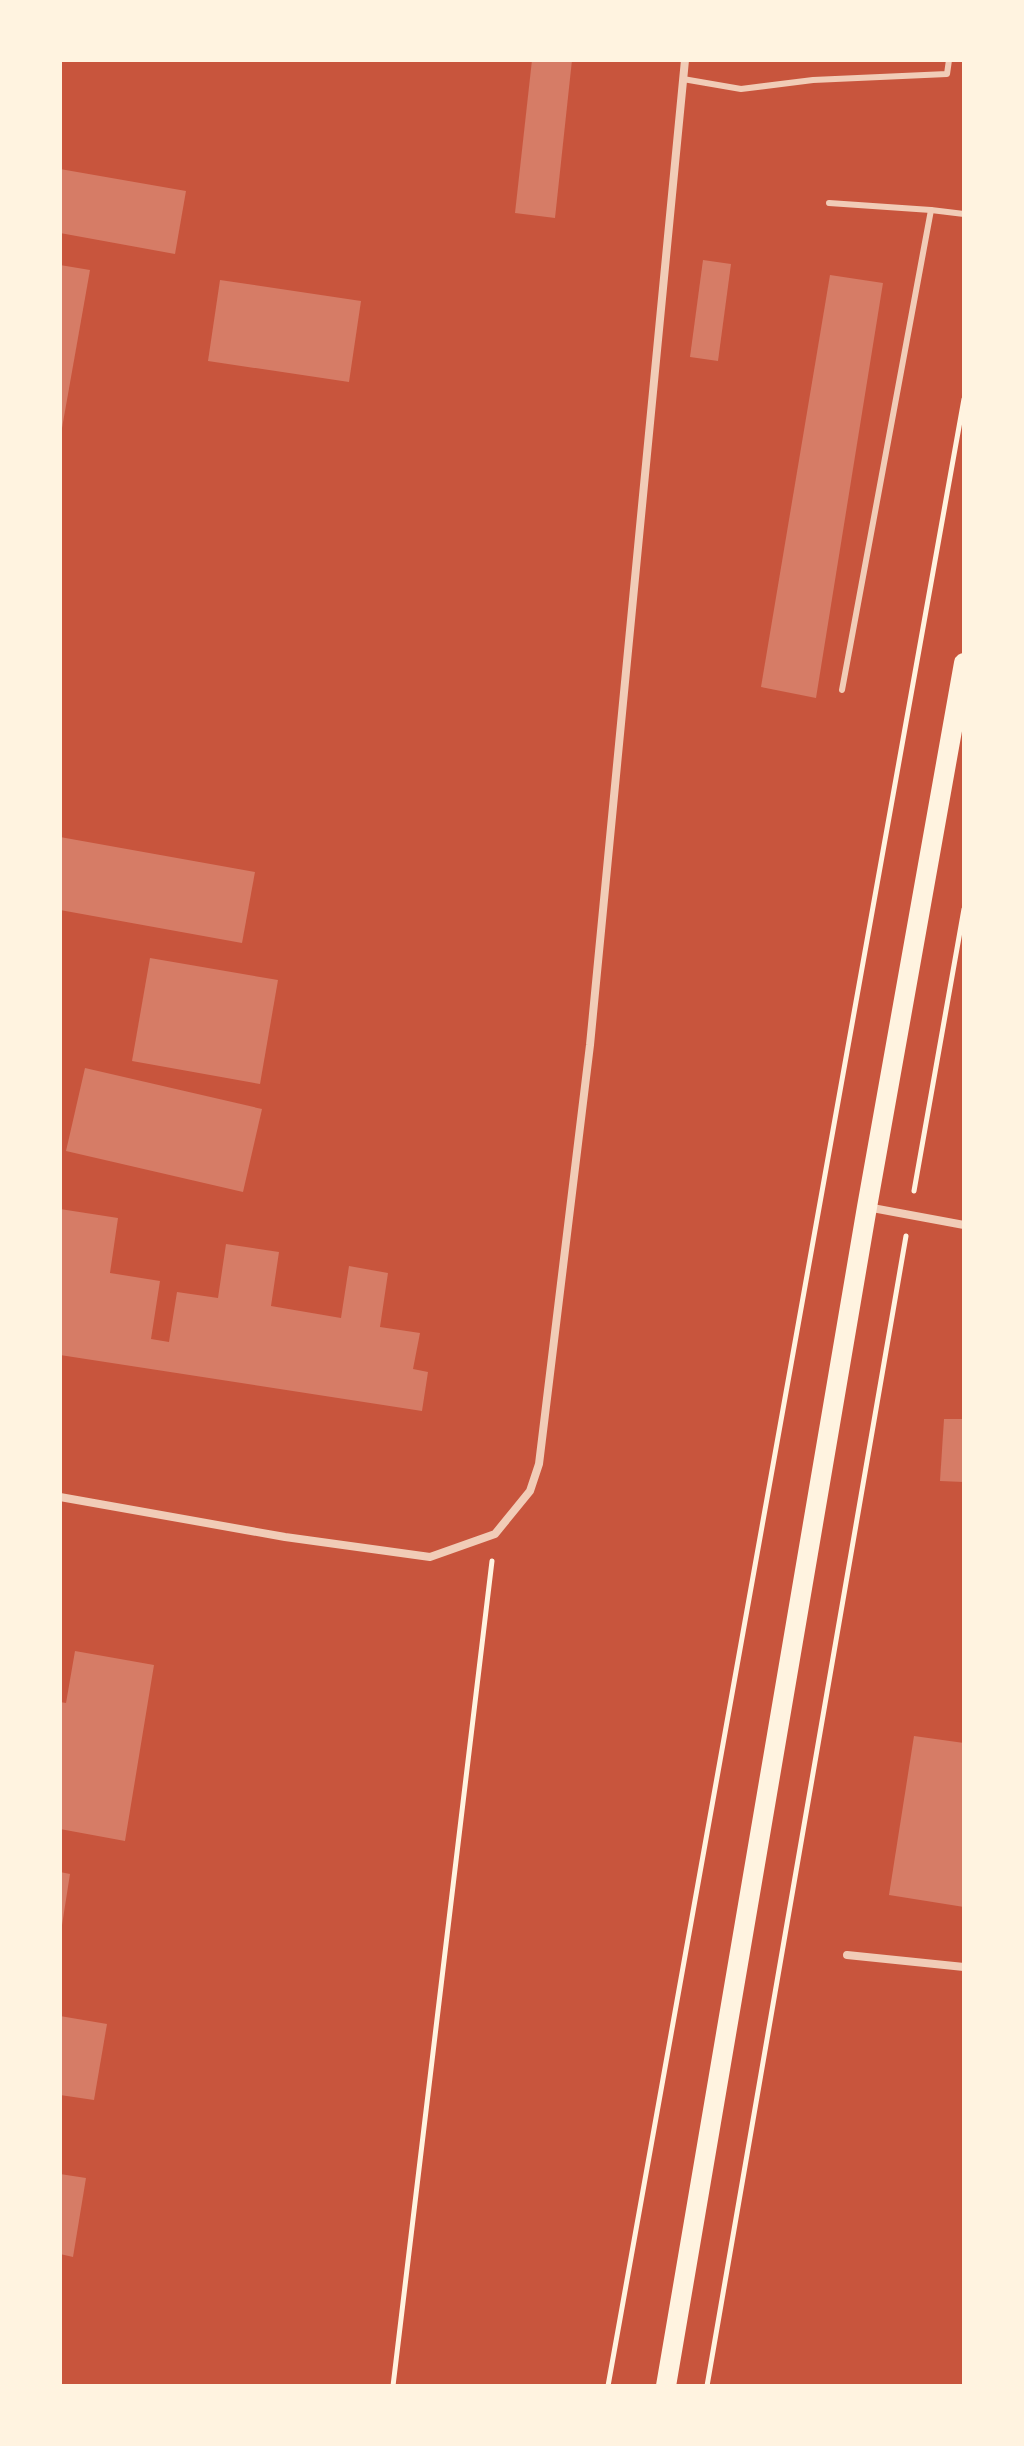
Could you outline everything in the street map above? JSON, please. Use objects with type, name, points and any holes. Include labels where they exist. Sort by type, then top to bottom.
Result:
[{"type":"main road","points":[[666,2386],[867,1207],[964,663]]},
{"type":"street","points":[[60,1497],[285,1537],[430,1557],[495,1534],[530,1491],[539,1464],[590,1045],[685,60]]},
{"type":"street","points":[[867,1207],[964,1225]]},
{"type":"street","points":[[847,1955],[964,1967]]},
{"type":"lane","points":[[683,79],[741,89],[813,80],[947,74],[949,60]]},
{"type":"lane","points":[[829,203],[964,214]]},
{"type":"lane","points":[[842,690],[931,210]]},
{"type":"path","points":[[608,2386],[964,399]]},
{"type":"path","points":[[707,2386],[964,909]]},
{"type":"path","points":[[393,2386],[495,1534]]},
{"type":"building","points":[[532,60],[572,60],[555,218],[515,213]]},
{"type":"building","points":[[60,169],[186,191],[175,254],[60,233]]},
{"type":"building","points":[[703,260],[731,264],[718,361],[690,357]]},
{"type":"building","points":[[60,265],[90,270],[62,428],[60,427]]},
{"type":"building","points":[[830,275],[883,283],[816,698],[761,687]]},
{"type":"building","points":[[220,280],[361,301],[349,382],[208,361]]},
{"type":"building","points":[[60,837],[255,872],[242,943],[60,910]]},
{"type":"building","points":[[150,958],[278,980],[260,1084],[132,1061]]},
{"type":"building","points":[[85,1068],[262,1109],[243,1192],[66,1151]]},
{"type":"building","points":[[60,1209],[118,1218],[110,1273],[160,1281],[151,1339],[169,1342],[177,1292],[218,1298],[226,1244],[279,1252],[271,1306],[341,1318],[349,1266],[388,1273],[380,1327],[420,1333],[413,1369],[428,1372],[422,1411],[60,1355]]},
{"type":"building","points":[[944,1419],[964,1419],[964,1482],[940,1481]]},
{"type":"building","points":[[75,1651],[154,1665],[125,1841],[60,1829],[60,1702],[66,1703]]},
{"type":"building","points":[[914,1736],[964,1743],[964,1907],[889,1895]]},
{"type":"building","points":[[60,1872],[70,1874],[62,1925],[60,1925]]},
{"type":"building","points":[[60,2016],[107,2024],[94,2100],[60,2095]]},
{"type":"building","points":[[60,2174],[86,2178],[73,2257],[60,2254]]}]
